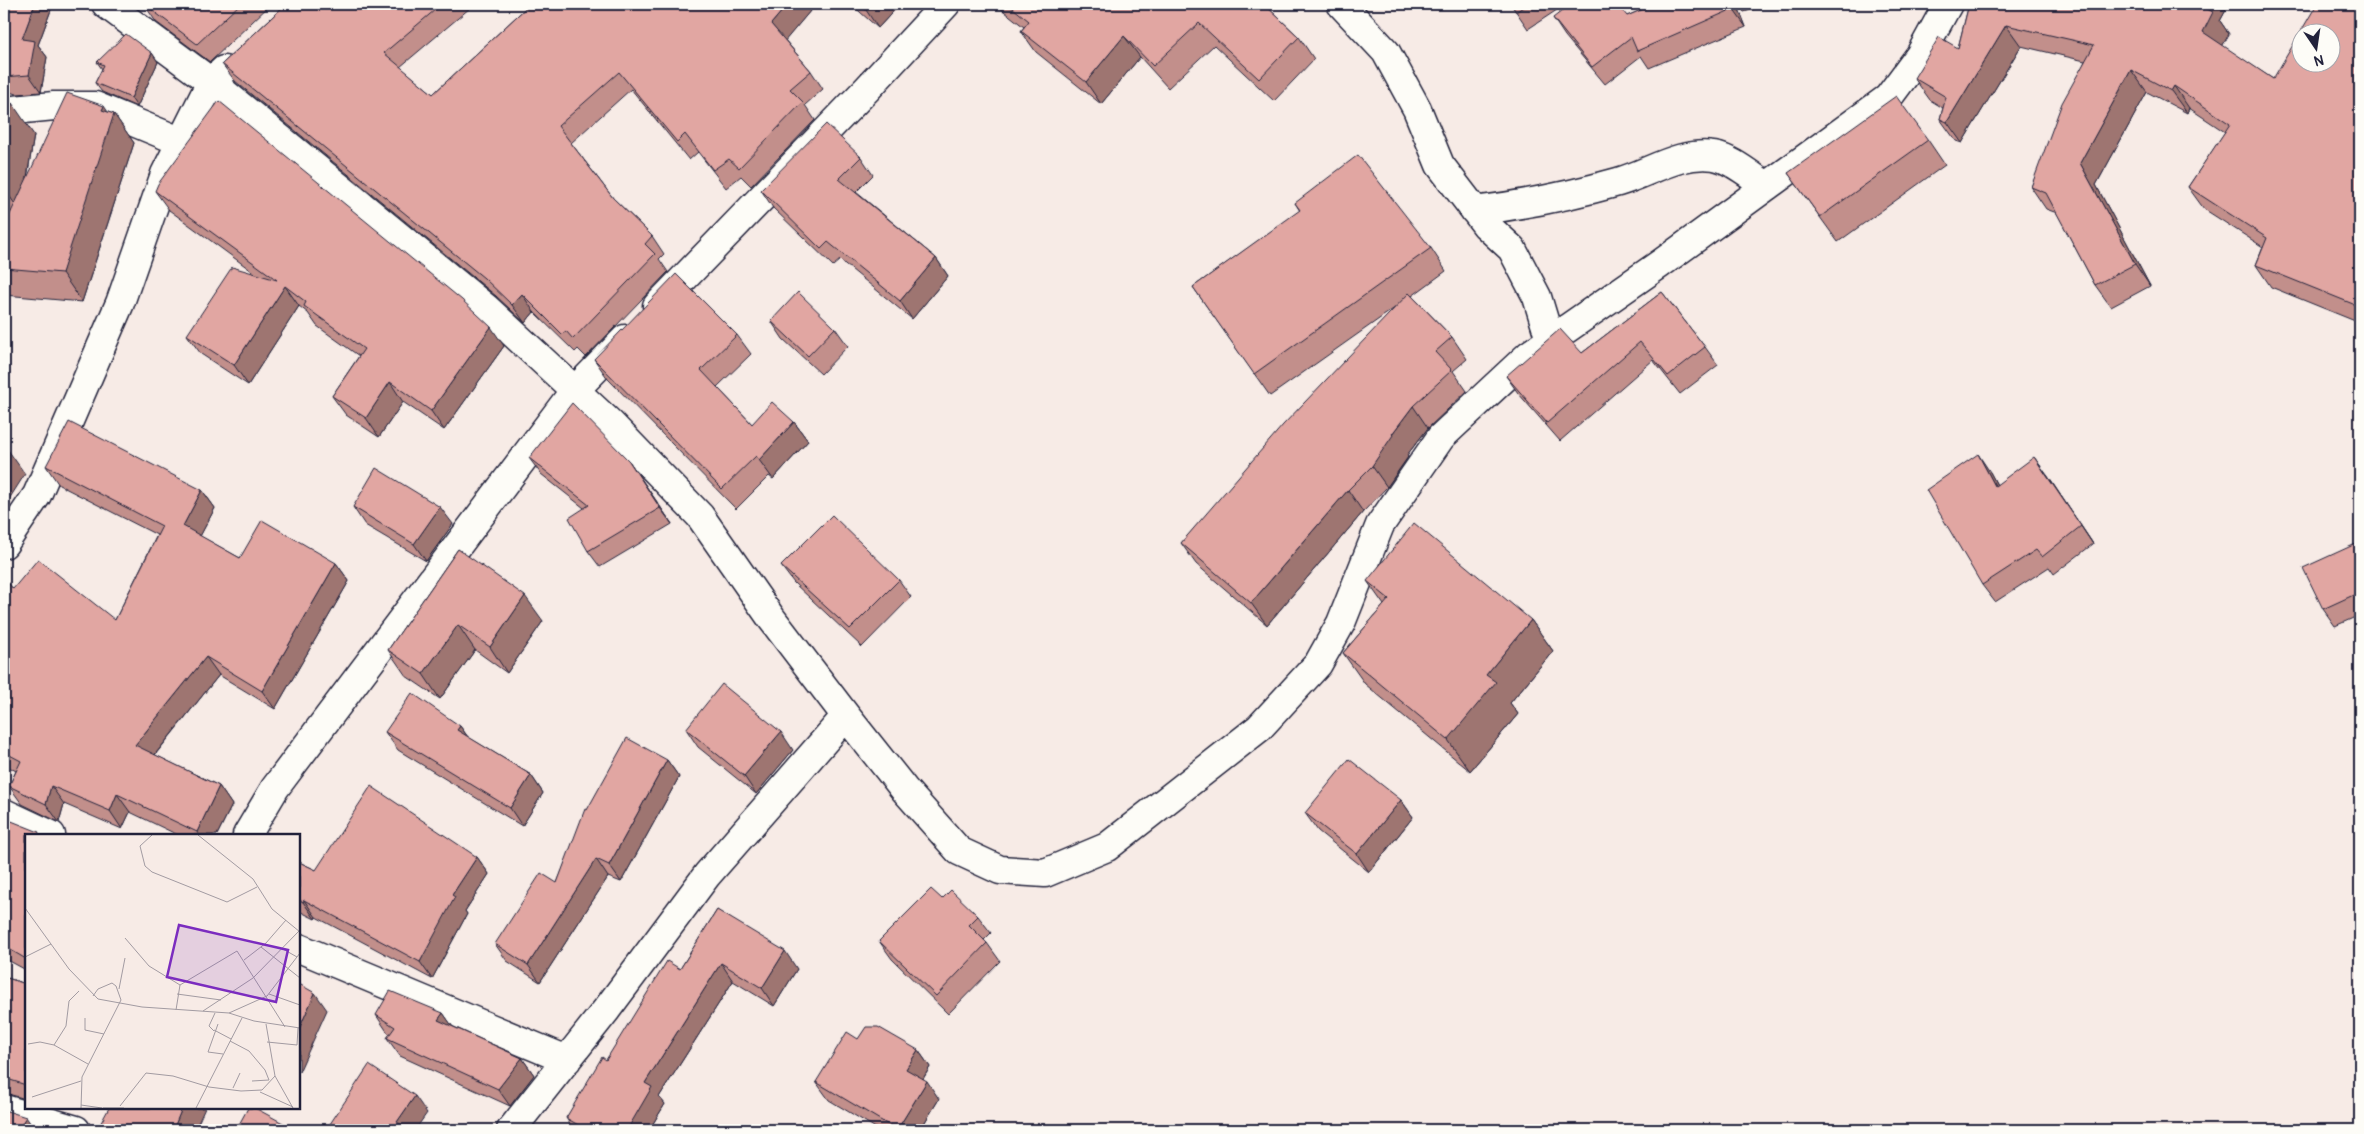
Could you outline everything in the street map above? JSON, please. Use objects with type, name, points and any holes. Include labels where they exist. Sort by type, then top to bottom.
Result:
[{"type":"street","points":[[106,4],[212,82],[486,308],[576,390],[700,516],[772,619],[846,716],[904,788],[959,851],[1000,870],[1045,873],[1108,847],[1259,728],[1318,664],[1341,623],[1380,525],[1441,437],[1529,355],[1660,264],[1888,98],[1920,55],[1948,4]]},
{"type":"street","points":[[248,834],[275,788],[576,390],[860,96],[946,4]]},
{"type":"street","points":[[1341,4],[1386,52],[1417,109],[1440,165],[1486,225],[1512,249],[1537,297],[1550,340]]},
{"type":"street","points":[[4,544],[37,495],[120,303],[165,174],[212,82],[239,56]]},
{"type":"street","points":[[4,110],[54,106],[95,106],[182,142]]},
{"type":"street","points":[[1475,210],[1518,205],[1619,182],[1688,156],[1715,156],[1738,166],[1767,186]]},
{"type":"street","points":[[511,1130],[567,1060],[707,875],[846,716]]},
{"type":"street","points":[[4,813],[49,834]]},
{"type":"street","points":[[300,948],[567,1060]]},
{"type":"street","points":[[4,1109],[76,1130]]},
{"type":"building","points":[[4,4],[35,4],[22,39],[35,41],[29,75],[4,77]]},
{"type":"building","points":[[144,4],[240,4],[197,44]]},
{"type":"building","points":[[286,4],[442,4],[384,53],[433,94],[530,4],[788,4],[771,24],[811,71],[790,89],[803,102],[739,168],[729,159],[713,170],[685,134],[677,142],[619,72],[558,126],[613,198],[652,236],[645,244],[655,254],[573,339],[566,331],[562,334],[522,294],[512,305],[484,278],[222,64]]},
{"type":"building","points":[[858,4],[872,4],[866,10]]},
{"type":"building","points":[[1008,4],[1264,4],[1299,37],[1259,79],[1199,23],[1153,66],[1124,36],[1086,82],[1021,31],[1029,21]]},
{"type":"building","points":[[1511,4],[1527,4],[1516,12]]},
{"type":"building","points":[[1571,4],[1617,4],[1627,16],[1655,4],[1731,4],[1733,9],[1637,51],[1631,37],[1592,67],[1553,18]]},
{"type":"building","points":[[1969,4],[2202,4],[2201,6],[2213,12],[2203,32],[2273,79],[2292,47],[2292,72],[2342,72],[2342,22],[2306,22],[2317,4],[2360,4],[2360,302],[2358,306],[2256,265],[2267,238],[2188,187],[2230,124],[2174,86],[2171,91],[2131,70],[2080,163],[2135,264],[2095,285],[2046,193],[2031,187],[2062,103],[2094,45],[2006,25],[1947,122],[1940,119],[1946,97],[1914,78],[1939,37],[1958,48]]},
{"type":"building","points":[[126,34],[152,53],[131,98],[95,83],[104,65],[97,62]]},
{"type":"building","points":[[67,93],[104,106],[102,110],[114,114],[62,273],[4,268],[4,227]]},
{"type":"building","points":[[1896,96],[1928,140],[1820,217],[1788,173]]},
{"type":"building","points":[[219,101],[462,300],[491,327],[431,411],[390,382],[366,418],[332,396],[364,349],[304,306],[306,302],[285,286],[234,365],[187,335],[232,267],[277,280],[155,191],[158,184]]},
{"type":"building","points":[[4,103],[12,103],[4,151]]},
{"type":"building","points":[[826,124],[861,157],[839,179],[936,258],[900,301],[828,242],[821,249],[761,190]]},
{"type":"building","points":[[1358,155],[1431,248],[1254,374],[1193,287],[1300,210],[1295,203]]},
{"type":"building","points":[[676,274],[737,335],[701,370],[752,424],[772,402],[794,422],[759,460],[756,456],[722,489],[594,359]]},
{"type":"building","points":[[798,292],[835,328],[808,356],[771,321]]},
{"type":"building","points":[[1662,292],[1705,347],[1668,376],[1640,342],[1547,423],[1506,376],[1560,329],[1582,353]]},
{"type":"building","points":[[1409,293],[1452,337],[1435,352],[1452,370],[1413,406],[1392,434],[1372,466],[1348,490],[1251,603],[1181,543],[1283,425]]},
{"type":"building","points":[[572,403],[629,461],[660,508],[588,551],[569,518],[589,505],[529,458]]},
{"type":"building","points":[[69,422],[202,490],[183,526],[240,558],[262,520],[336,563],[262,691],[206,657],[135,745],[219,786],[197,832],[117,794],[110,811],[51,786],[46,804],[9,786],[21,761],[4,752],[4,578],[13,589],[38,559],[115,620],[162,526],[46,466]]},
{"type":"building","points":[[4,447],[8,450],[4,457]]},
{"type":"building","points":[[1978,454],[1995,486],[2034,457],[2081,526],[2042,557],[2036,550],[1982,585],[1926,490]]},
{"type":"building","points":[[376,468],[440,507],[414,544],[353,507]]},
{"type":"building","points":[[832,515],[899,580],[850,629],[781,566]]},
{"type":"building","points":[[1414,523],[1531,620],[1486,675],[1496,682],[1448,740],[1343,653],[1389,599],[1367,581]]},
{"type":"building","points":[[2360,542],[2360,592],[2323,609],[2303,568]]},
{"type":"building","points":[[458,549],[525,596],[490,647],[458,625],[423,674],[388,650]]},
{"type":"building","points":[[722,684],[781,732],[744,776],[686,729]]},
{"type":"building","points":[[412,693],[460,726],[457,730],[531,775],[510,808],[385,732]]},
{"type":"building","points":[[627,738],[667,760],[609,865],[596,859],[528,965],[495,944],[541,873],[557,883],[585,809],[587,810]]},
{"type":"building","points":[[1349,759],[1401,800],[1357,854],[1305,813]]},
{"type":"building","points":[[371,786],[477,857],[452,895],[455,897],[420,962],[304,900],[303,902],[300,900],[300,862],[316,870]]},
{"type":"building","points":[[4,818],[39,832],[38,834],[25,834],[25,958],[4,946]]},
{"type":"building","points":[[931,889],[942,899],[951,890],[978,916],[969,925],[987,943],[936,996],[879,941]]},
{"type":"building","points":[[717,910],[785,951],[762,988],[721,963],[645,1083],[652,1087],[627,1130],[587,1130],[566,1118],[602,1057],[606,1060],[667,961],[680,969]]},
{"type":"building","points":[[4,977],[25,984],[25,1085],[4,1078]]},
{"type":"building","points":[[300,985],[315,993],[300,1027]]},
{"type":"building","points":[[390,991],[443,1013],[438,1020],[522,1058],[498,1089],[387,1038],[395,1027],[376,1015]]},
{"type":"building","points":[[866,1027],[878,1027],[918,1050],[906,1069],[927,1081],[897,1130],[816,1082],[847,1032],[858,1039]]},
{"type":"building","points":[[369,1065],[415,1096],[397,1122],[409,1130],[333,1130],[328,1127]]},
{"type":"building","points":[[108,1109],[182,1109],[173,1130],[97,1130]]},
{"type":"building","points":[[247,1109],[257,1109],[294,1129],[293,1130],[236,1130]]},
{"type":"building","points":[[4,1110],[26,1117],[22,1123],[33,1130],[4,1130]]}]
